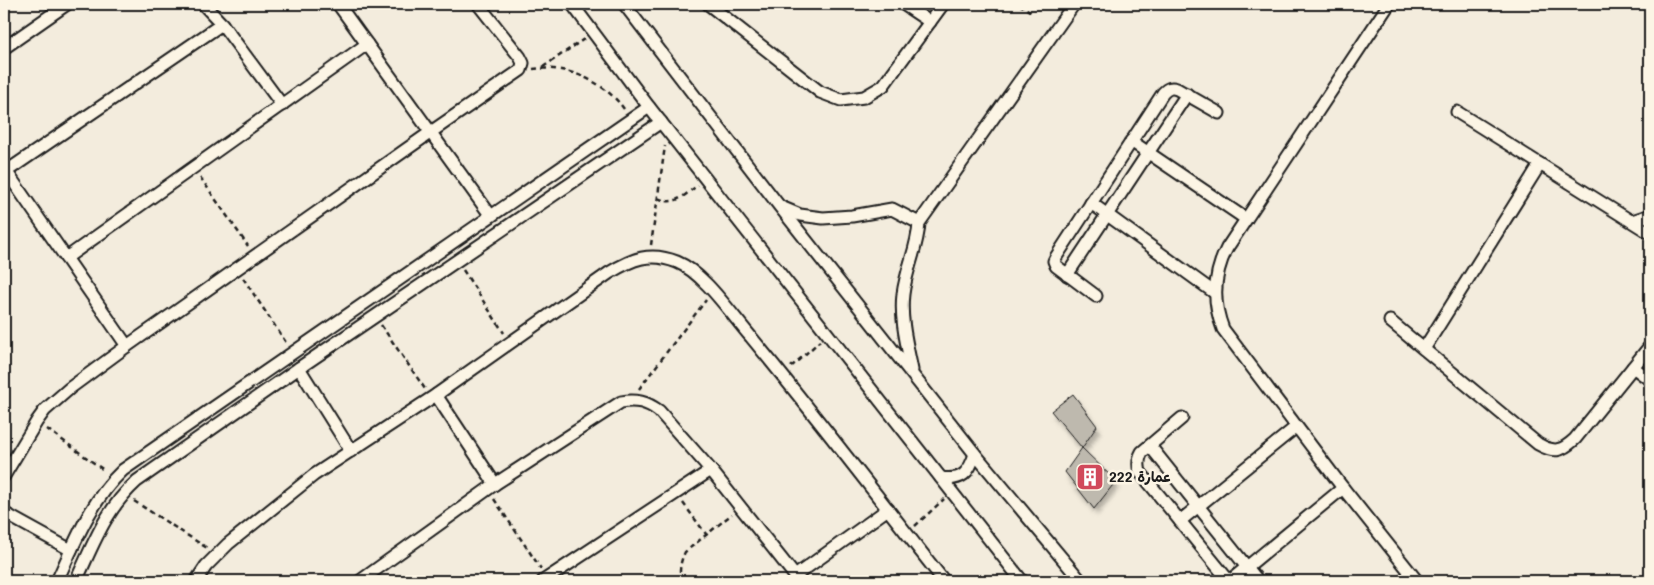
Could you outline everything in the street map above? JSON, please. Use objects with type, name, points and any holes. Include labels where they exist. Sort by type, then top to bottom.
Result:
[{"type":"street","points":[[4,48],[67,4]]},
{"type":"street","points":[[203,4],[222,24],[282,104]]},
{"type":"street","points":[[338,4],[491,216]]},
{"type":"street","points":[[4,476],[36,421],[57,398],[127,346],[521,70],[523,63],[520,57],[478,4]]},
{"type":"street","points":[[572,4],[649,107],[1022,581]]},
{"type":"street","points":[[624,4],[780,207],[975,454],[1081,581]]},
{"type":"street","points":[[708,4],[820,92],[841,100],[864,97],[883,86],[943,4]]},
{"type":"street","points":[[903,4],[930,22]]},
{"type":"street","points":[[913,374],[904,334],[903,294],[918,240],[919,223],[1074,4]]},
{"type":"street","points":[[1389,4],[1222,258],[1217,275],[1215,293],[1223,329],[1296,427],[1417,581]]},
{"type":"street","points":[[127,346],[5,172],[222,24]]},
{"type":"street","points":[[66,258],[367,44]]},
{"type":"street","points":[[1096,296],[1056,266],[1054,261],[1131,141],[1167,89],[1172,87],[1219,113]]},
{"type":"street","points":[[1067,274],[1187,94]]},
{"type":"street","points":[[57,581],[93,506],[115,478],[135,460],[649,107]]},
{"type":"street","points":[[1457,112],[1650,233]]},
{"type":"street","points":[[76,581],[112,508],[137,481],[408,294],[664,126]]},
{"type":"street","points":[[1131,141],[1246,219]]},
{"type":"street","points":[[1424,349],[1540,164]]},
{"type":"street","points":[[1091,203],[1215,293]]},
{"type":"street","points":[[780,207],[800,215],[823,218],[852,216],[892,209],[919,223]]},
{"type":"street","points":[[1632,221],[1650,215]]},
{"type":"street","points":[[196,581],[206,566],[217,555],[314,475],[433,397],[609,273],[623,264],[650,256],[660,256],[678,262],[693,271],[713,292],[782,375],[944,581]]},
{"type":"street","points":[[398,280],[408,294]]},
{"type":"street","points":[[1390,321],[1538,444],[1558,451],[1568,446],[1575,439],[1650,346]]},
{"type":"street","points":[[299,368],[351,451]]},
{"type":"street","points":[[1633,368],[1650,380]]},
{"type":"street","points":[[433,397],[491,487]]},
{"type":"street","points":[[360,581],[491,487],[621,402],[631,400],[641,401],[659,411],[711,470],[797,579],[888,509]]},
{"type":"street","points":[[201,415],[210,430]]},
{"type":"street","points":[[1182,418],[1140,455],[1138,463],[1140,472],[1230,581],[1343,488]]},
{"type":"street","points":[[1180,521],[1296,427]]},
{"type":"street","points":[[1150,446],[1258,581]]},
{"type":"street","points":[[941,478],[958,478],[966,473],[971,466],[975,454]]},
{"type":"street","points":[[553,578],[711,470]]},
{"type":"street","points":[[4,513],[71,550]]},
{"type":"lane","points":[[1399,581],[1409,571]]},
{"type":"path","points":[[1019,4],[1032,12]]},
{"type":"path","points":[[542,68],[594,32]]},
{"type":"path","points":[[521,70],[542,68],[577,74],[594,82],[608,92],[632,119]]},
{"type":"path","points":[[650,256],[658,198],[664,126]]},
{"type":"path","points":[[193,167],[255,256]]},
{"type":"path","points":[[658,198],[665,202],[673,202],[706,179]]},
{"type":"path","points":[[457,261],[510,343]]},
{"type":"path","points":[[236,269],[293,352]]},
{"type":"path","points":[[631,400],[713,292]]},
{"type":"path","points":[[375,317],[433,397]]},
{"type":"path","points":[[782,375],[828,334]]},
{"type":"path","points":[[36,421],[115,478]]},
{"type":"path","points":[[491,487],[553,578]]},
{"type":"path","points":[[907,534],[952,492]]},
{"type":"path","points":[[675,493],[706,534]]},
{"type":"path","points":[[123,494],[217,555]]},
{"type":"path","points":[[682,581],[680,561],[685,552],[741,507]]},
{"type":"building","points":[[1073,394],[1097,426],[1082,448],[1051,411]]},
{"type":"building","name":"عمارة 222","points":[[1082,448],[1116,481],[1094,509],[1065,472]]},
{"type":"place","name":"عمارة 222","points":[[1090,477]]}]
